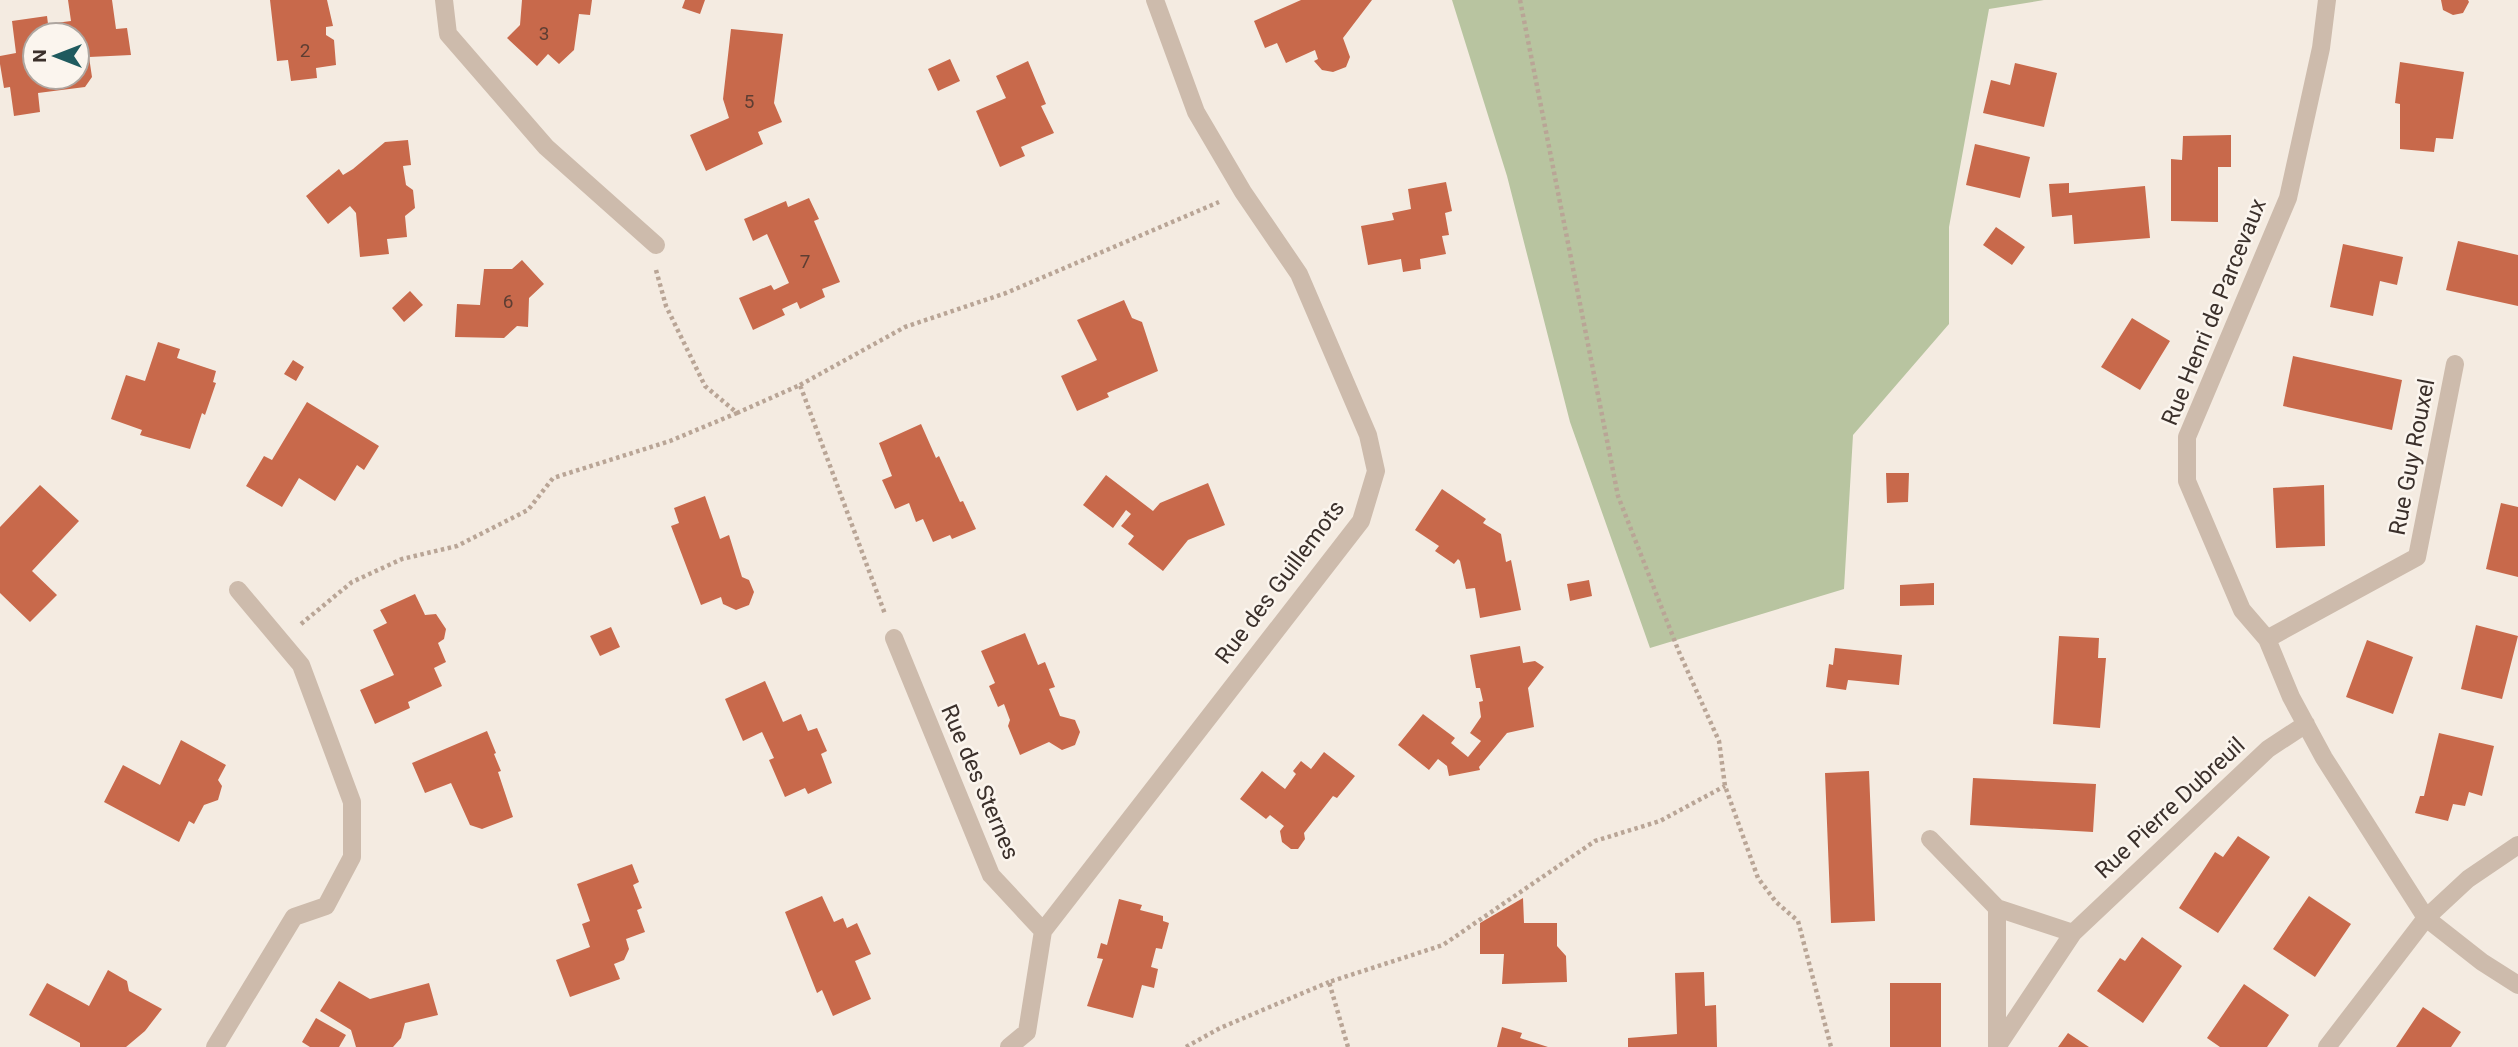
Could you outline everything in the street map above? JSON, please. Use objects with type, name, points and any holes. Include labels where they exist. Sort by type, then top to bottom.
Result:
[{"type":"street","points":[[444,0],[448,34],[466,55],[546,147],[656,245]]},
{"type":"street","name":"Rue des Guillemots","points":[[1009,1047],[1027,1032],[1043,931],[1361,521],[1376,471],[1367,435],[1299,274],[1242,192],[1195,112],[1155,0]]},
{"type":"street","name":"Rue Henri de Parcevaux","points":[[2327,0],[2321,48],[2288,198],[2187,438],[2187,481],[2242,610],[2267,639],[2323,758],[2426,918],[2482,962],[2518,985]]},
{"type":"street","name":"Rue Guy Rouxel","points":[[2267,639],[2417,556],[2455,364]]},
{"type":"street","points":[[215,1047],[294,917],[326,906],[352,857],[352,802],[301,665],[238,590]]},
{"type":"street","name":"Rue des Sternes","points":[[894,638],[991,875],[1043,931]]},
{"type":"street","name":"Rue Pierre Dubreuil","points":[[1997,1047],[2073,933],[2269,749],[2306,724]]},
{"type":"street","points":[[1930,839],[1997,908],[2073,933]]},
{"type":"street","points":[[2327,1047],[2426,918],[2468,879],[2518,845]]},
{"type":"street","points":[[1997,908],[1997,1047]]},
{"type":"path","points":[[1520,0],[1618,496],[1679,652],[1719,741],[1725,786],[1758,878],[1776,902],[1798,920],[1831,1047]]},
{"type":"path","points":[[280,640],[352,582],[402,559],[457,546],[528,510],[553,478],[670,441],[800,385],[905,327],[1006,293],[1242,192]]},
{"type":"path","points":[[656,245],[656,273],[666,306],[705,386],[737,413]]},
{"type":"path","points":[[800,385],[894,638]]},
{"type":"path","points":[[1186,1047],[1220,1028],[1329,982],[1443,945],[1595,841],[1660,821],[1725,786]]},
{"type":"path","points":[[1329,982],[1348,1047]]},
{"type":"green space","points":[[1452,0],[2044,0],[1989,9],[1949,227],[1949,324],[1853,435],[1844,589],[1650,648],[1570,422],[1507,176]]},
{"type":"building","points":[[68,0],[112,0],[116,29],[127,28],[131,55],[91,57],[91,21],[71,21]]},
{"type":"building","points":[[270,0],[327,0],[333,26],[326,27],[326,35],[334,40],[336,65],[316,68],[317,78],[291,81],[288,60],[277,61]]},
{"type":"building","points":[[522,0],[592,0],[590,15],[579,14],[574,50],[559,64],[548,54],[537,66],[507,38],[520,25]]},
{"type":"building","points":[[685,0],[705,0],[700,14],[682,8]]},
{"type":"building","points":[[1301,0],[1372,0],[1343,38],[1350,57],[1346,67],[1333,72],[1322,70],[1314,61],[1318,59],[1315,50],[1286,63],[1277,43],[1265,48],[1254,21]]},
{"type":"building","points":[[2441,0],[2469,2],[2463,13],[2453,15],[2443,10]]},
{"type":"building","points":[[47,16],[48,21],[21,21],[21,91],[54,91],[38,93],[40,112],[14,116],[10,87],[4,88],[0,56],[16,53],[12,21]]},
{"type":"building","points":[[731,29],[783,34],[774,103],[782,122],[758,132],[763,144],[706,171],[690,135],[729,118],[723,99]]},
{"type":"building","points":[[950,59],[960,81],[938,91],[928,69]]},
{"type":"building","points":[[1028,61],[1046,104],[1041,106],[1054,133],[1021,147],[1025,156],[1000,167],[976,111],[1006,98],[996,76]]},
{"type":"building","points":[[2400,62],[2464,72],[2453,139],[2436,138],[2434,152],[2400,149],[2400,104],[2395,103]]},
{"type":"building","points":[[2015,63],[2057,73],[2044,127],[1983,113],[1991,80],[2010,85]]},
{"type":"building","points":[[2231,135],[2231,167],[2218,167],[2218,222],[2171,221],[2171,159],[2182,160],[2183,136]]},
{"type":"building","points":[[408,140],[411,165],[403,166],[406,185],[413,190],[415,208],[405,216],[407,237],[387,239],[389,254],[360,257],[356,213],[350,206],[328,224],[306,196],[339,169],[343,175],[353,169],[385,142]]},
{"type":"building","points":[[1975,144],[2030,157],[2020,198],[1966,185]]},
{"type":"building","points":[[1446,182],[1452,211],[1445,213],[1449,235],[1442,236],[1446,254],[1420,259],[1421,269],[1403,272],[1401,259],[1368,265],[1361,226],[1394,220],[1392,213],[1411,209],[1408,189]]},
{"type":"building","points":[[2069,183],[2069,193],[2145,186],[2150,238],[2074,244],[2072,215],[2052,217],[2049,184]]},
{"type":"building","points":[[809,198],[819,219],[814,221],[840,282],[822,289],[825,297],[800,309],[797,302],[782,309],[785,315],[753,330],[739,298],[771,285],[774,290],[789,283],[767,234],[753,241],[744,219],[786,201],[788,207]]},
{"type":"building","points":[[1996,227],[2025,247],[2012,265],[1983,245]]},
{"type":"building","points":[[2458,241],[2518,255],[2518,306],[2446,290]]},
{"type":"building","points":[[2343,244],[2403,257],[2397,285],[2380,281],[2373,316],[2330,307]]},
{"type":"building","points":[[522,260],[544,284],[529,298],[528,327],[517,326],[504,338],[455,337],[457,304],[480,305],[484,269],[512,269]]},
{"type":"building","points":[[410,291],[423,305],[404,322],[392,308]]},
{"type":"building","points":[[1124,300],[1132,318],[1142,322],[1158,371],[1107,393],[1109,397],[1077,411],[1061,376],[1097,360],[1077,320]]},
{"type":"building","points":[[2132,318],[2170,341],[2140,390],[2101,367]]},
{"type":"building","points":[[158,342],[180,349],[177,358],[216,371],[213,382],[216,383],[190,449],[140,435],[142,430],[111,419],[126,375],[145,381]]},
{"type":"building","points":[[2293,356],[2402,380],[2392,430],[2283,406]]},
{"type":"building","points":[[293,360],[304,367],[296,381],[284,374]]},
{"type":"building","points":[[307,402],[379,446],[364,470],[357,465],[335,501],[299,478],[282,507],[246,486],[264,456],[272,460]]},
{"type":"building","points":[[921,424],[936,458],[939,456],[976,529],[952,539],[950,535],[933,542],[923,519],[916,522],[909,503],[895,509],[882,480],[892,476],[879,443]]},
{"type":"building","points":[[1886,473],[1909,473],[1908,502],[1887,503]]},
{"type":"building","points":[[1106,475],[1153,511],[1160,503],[1208,483],[1225,525],[1188,540],[1163,571],[1128,544],[1134,536],[1121,526],[1131,514],[1126,510],[1113,528],[1083,505]]},
{"type":"building","points":[[40,485],[79,521],[32,571],[57,595],[30,622],[0,593],[0,527]]},
{"type":"building","points":[[2324,485],[2325,546],[2276,548],[2273,488]]},
{"type":"building","points":[[1442,489],[1486,519],[1483,523],[1501,534],[1506,562],[1511,560],[1521,610],[1480,618],[1475,588],[1466,589],[1460,561],[1458,559],[1454,564],[1435,551],[1439,546],[1415,530]]},
{"type":"building","points":[[705,496],[720,539],[729,535],[742,577],[749,580],[754,592],[749,605],[736,610],[723,604],[721,597],[701,605],[671,526],[679,523],[674,508]]},
{"type":"building","points":[[2501,503],[2518,507],[2518,577],[2486,569]]},
{"type":"building","points":[[1589,580],[1592,596],[1570,601],[1567,584]]},
{"type":"building","points":[[1934,583],[1934,605],[1900,606],[1900,585]]},
{"type":"building","points":[[415,594],[425,615],[436,614],[446,629],[444,639],[438,643],[446,662],[434,668],[442,686],[408,702],[410,708],[375,724],[360,690],[394,675],[373,630],[387,623],[380,610]]},
{"type":"building","points":[[2476,625],[2518,636],[2502,699],[2461,689]]},
{"type":"building","points":[[611,627],[620,647],[600,656],[590,636]]},
{"type":"building","points":[[1025,633],[1038,665],[1045,662],[1055,687],[1049,689],[1060,716],[1075,720],[1080,732],[1075,745],[1062,750],[1049,742],[1020,755],[1008,726],[1010,720],[1004,704],[998,707],[989,686],[995,683],[981,651]]},
{"type":"building","points":[[2059,636],[2099,638],[2098,658],[2106,658],[2100,728],[2053,724]]},
{"type":"building","points":[[2367,640],[2413,657],[2393,714],[2346,697]]},
{"type":"building","points":[[1520,646],[1523,663],[1535,661],[1544,667],[1528,688],[1534,727],[1507,733],[1479,767],[1480,770],[1449,776],[1447,766],[1438,759],[1429,770],[1398,745],[1423,714],[1455,738],[1451,743],[1468,757],[1481,741],[1470,733],[1481,717],[1479,702],[1483,701],[1480,688],[1476,688],[1470,655]]},
{"type":"building","points":[[1835,648],[1902,655],[1899,685],[1848,680],[1846,690],[1826,687],[1829,664],[1833,665]]},
{"type":"building","points":[[765,681],[783,722],[801,714],[808,731],[817,728],[827,751],[821,754],[832,783],[808,794],[805,788],[785,797],[769,760],[774,758],[762,732],[743,741],[725,699]]},
{"type":"building","points":[[487,731],[496,753],[494,754],[501,771],[498,772],[513,817],[482,829],[470,825],[451,783],[425,793],[412,763]]},
{"type":"building","points":[[2439,733],[2494,746],[2482,796],[2469,792],[2465,806],[2453,804],[2448,821],[2415,813],[2420,796],[2424,796]]},
{"type":"building","points":[[181,740],[226,765],[218,780],[222,786],[218,800],[204,805],[194,824],[189,821],[179,842],[104,802],[123,765],[160,785]]},
{"type":"building","points":[[1324,752],[1355,776],[1337,798],[1333,796],[1304,833],[1305,839],[1298,849],[1291,849],[1282,842],[1280,831],[1284,826],[1270,815],[1266,819],[1240,799],[1262,771],[1285,789],[1296,774],[1293,771],[1301,761],[1311,769]]},
{"type":"building","points":[[1869,771],[1875,921],[1831,923],[1825,773]]},
{"type":"building","points":[[1973,778],[2096,784],[2093,832],[1970,825]]},
{"type":"building","points":[[2238,836],[2270,857],[2218,933],[2179,908],[2215,852],[2223,857]]},
{"type":"building","points":[[632,864],[639,882],[633,885],[642,908],[637,910],[645,932],[626,939],[629,949],[624,960],[614,964],[620,979],[570,997],[556,960],[590,947],[582,924],[590,921],[577,884]]},
{"type":"building","points":[[822,896],[834,922],[843,918],[847,928],[857,923],[871,954],[855,961],[871,999],[833,1016],[822,990],[817,993],[785,912]]},
{"type":"building","points":[[2309,896],[2351,924],[2315,977],[2273,949]]},
{"type":"building","points":[[1523,898],[1524,923],[1557,923],[1557,946],[1566,956],[1567,982],[1502,984],[1504,954],[1480,954],[1480,923]]},
{"type":"building","points":[[1119,899],[1142,905],[1140,910],[1163,916],[1163,921],[1169,923],[1162,949],[1156,948],[1151,967],[1158,969],[1154,988],[1142,985],[1133,1018],[1087,1006],[1103,959],[1097,958],[1101,943],[1107,945]]},
{"type":"building","points":[[2142,937],[2182,966],[2143,1023],[2097,991],[2120,958],[2125,961]]},
{"type":"building","points":[[108,970],[127,981],[129,991],[162,1009],[145,1031],[126,1047],[80,1047],[80,1043],[29,1015],[47,983],[89,1006]]},
{"type":"building","points":[[1704,972],[1705,1006],[1716,1005],[1717,1047],[1628,1047],[1628,1038],[1677,1034],[1675,973]]},
{"type":"building","points":[[339,981],[370,999],[429,983],[438,1015],[405,1023],[401,1038],[393,1047],[356,1047],[351,1030],[320,1011]]},
{"type":"building","points":[[1890,983],[1941,983],[1941,1047],[1890,1047]]},
{"type":"building","points":[[2244,984],[2289,1015],[2267,1047],[2220,1047],[2207,1038]]},
{"type":"building","points":[[2423,1007],[2461,1032],[2451,1047],[2396,1047]]},
{"type":"building","points":[[316,1018],[346,1035],[339,1047],[310,1047],[302,1042]]},
{"type":"building","points":[[1502,1027],[1522,1033],[1520,1038],[1548,1047],[1497,1047]]},
{"type":"building","points":[[2068,1033],[2089,1047],[2058,1047]]}]
